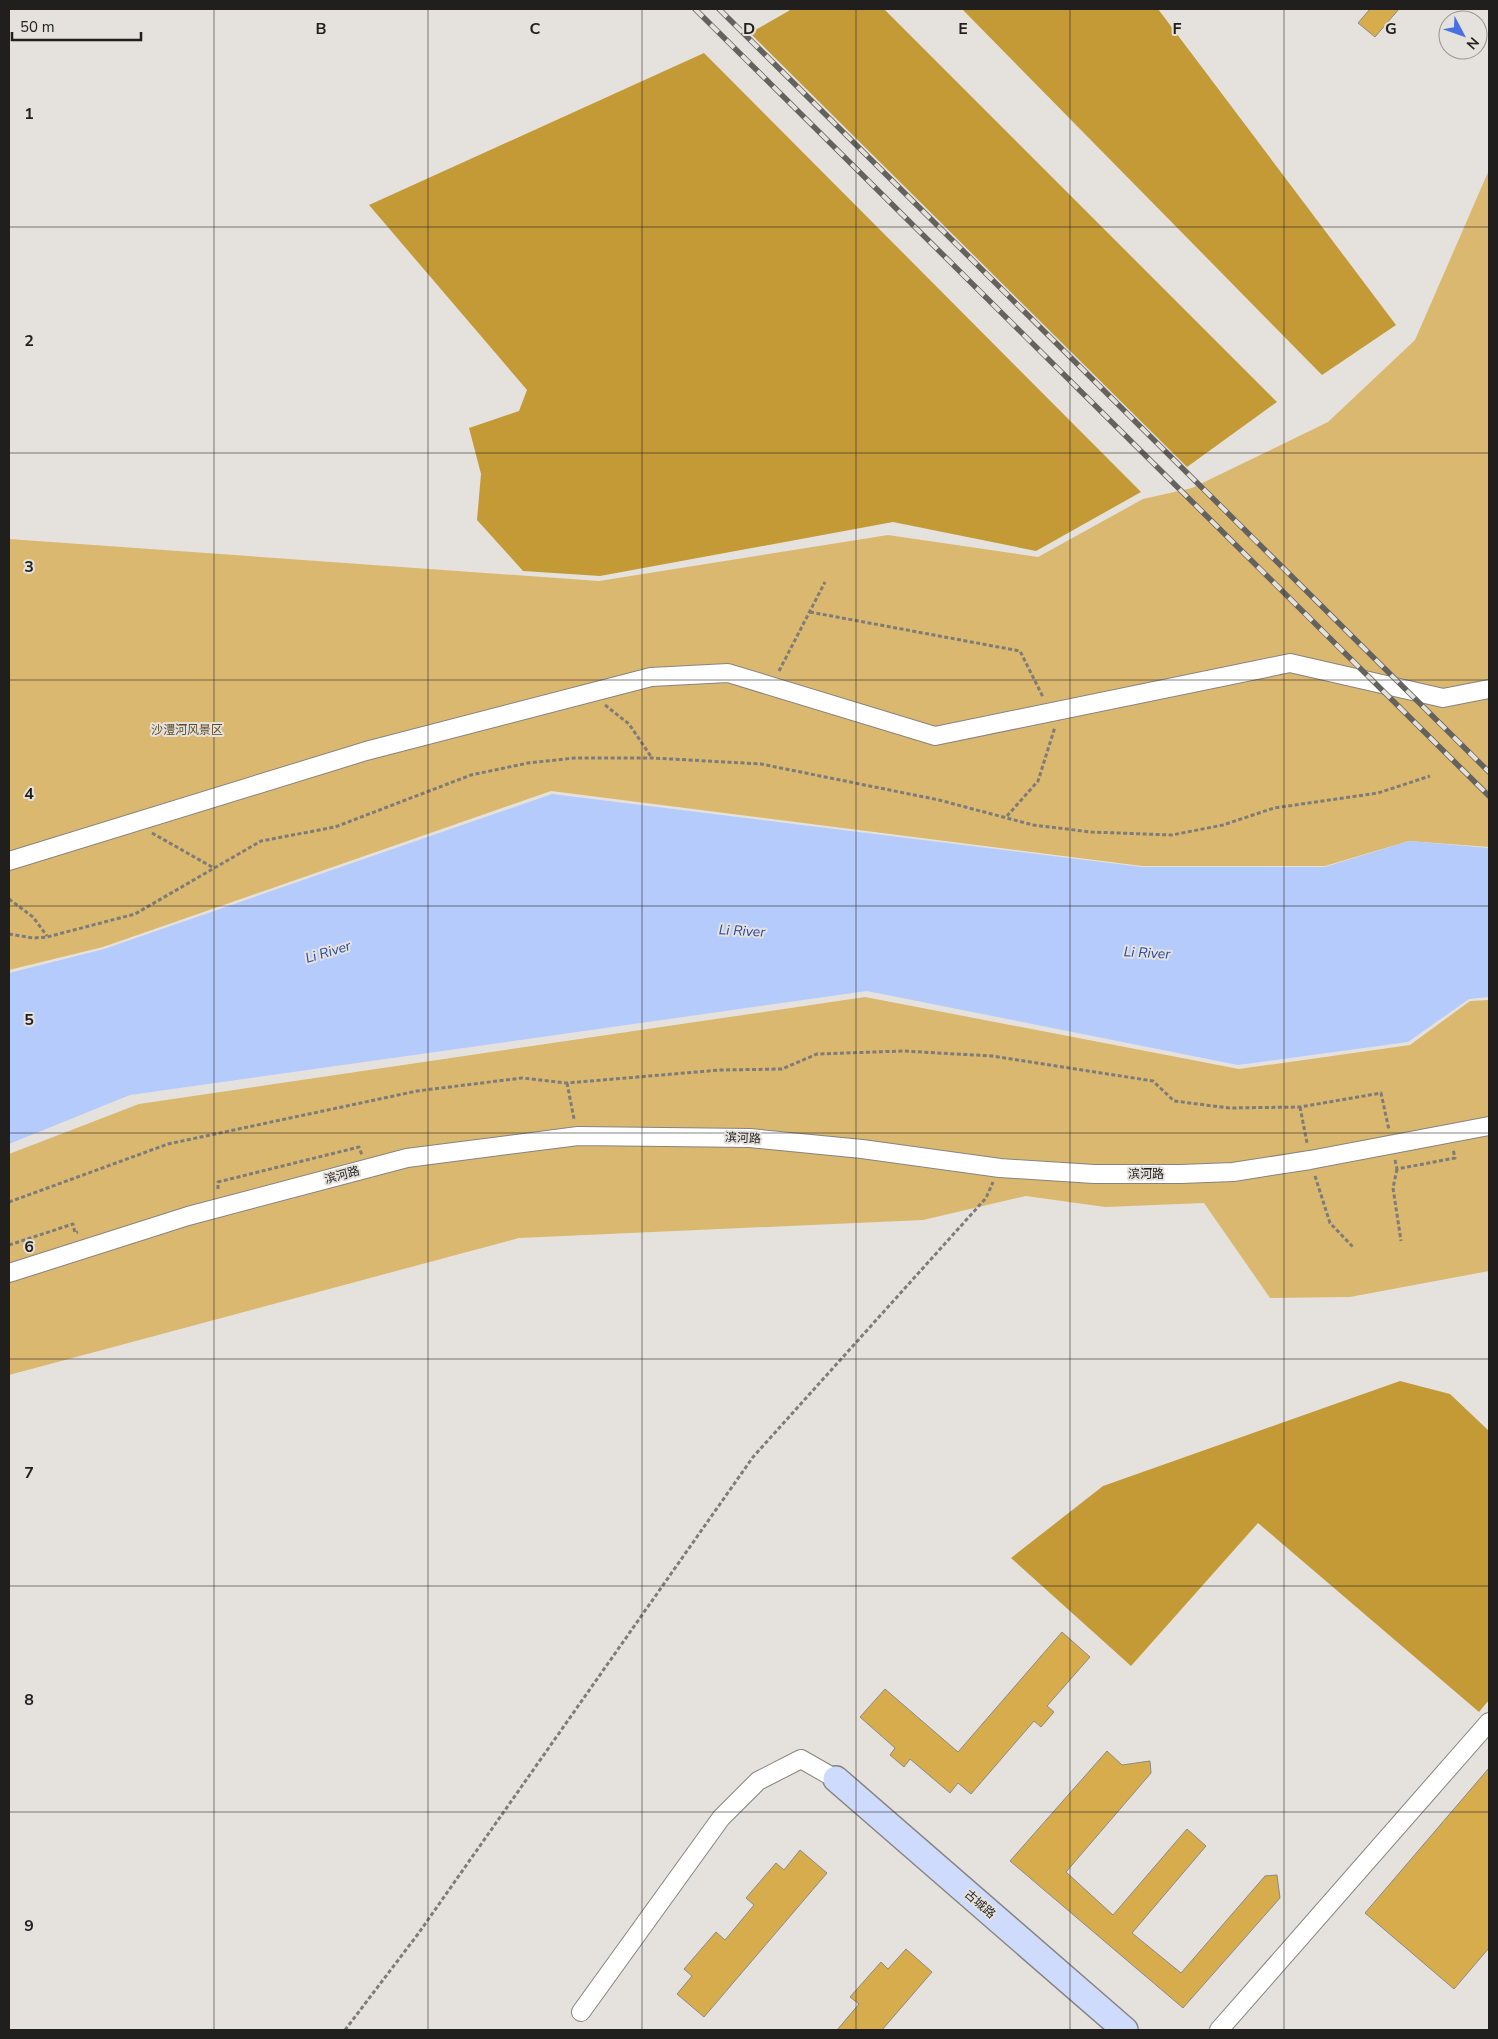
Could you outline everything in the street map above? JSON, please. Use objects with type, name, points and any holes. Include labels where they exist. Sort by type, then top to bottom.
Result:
[{"type":"street","points":[[9,861],[366,751],[651,677],[728,673],[935,736],[1055,713],[1153,690],[1290,663],[1443,698],[1489,689]]},
{"type":"street","name":"滨河路","points":[[9,1273],[188,1216],[407,1158],[578,1136],[750,1138],[862,1148],[1000,1168],[1094,1174],[1181,1174],[1233,1172],[1310,1160],[1489,1126]]},
{"type":"street","points":[[1220,2030],[1489,1722]]},
{"type":"street","points":[[580,2012],[721,1818],[758,1781],[801,1760],[836,1779]]},
{"type":"street","name":"古城路","points":[[836,1779],[1125,2030]]},
{"type":"path","points":[[772,685],[825,582]]},
{"type":"path","points":[[810,612],[1020,651],[1055,713],[1038,781],[1007,816]]},
{"type":"path","points":[[588,692],[629,724],[652,758]]},
{"type":"path","points":[[9,934],[33,938],[47,937],[135,914],[212,867],[261,841],[335,827],[471,775],[528,763],[575,758],[652,758],[761,764],[940,800],[1007,816],[1033,825],[1091,832],[1172,834],[1223,825],[1274,808],[1378,793],[1430,776]]},
{"type":"path","points":[[135,822],[168,844],[212,867]]},
{"type":"path","points":[[9,898],[32,917],[47,937]]},
{"type":"path","points":[[9,1202],[168,1144],[416,1091],[522,1078],[567,1083],[720,1070],[782,1068],[817,1054],[903,1050],[992,1056],[1153,1081],[1174,1101],[1229,1108],[1300,1107],[1381,1094],[1392,1144]]},
{"type":"path","points":[[567,1083],[578,1136]]},
{"type":"path","points":[[1300,1107],[1310,1160],[1330,1223],[1354,1248]]},
{"type":"path","points":[[345,2030],[418,1934],[753,1457],[986,1198],[1000,1168]]},
{"type":"path","points":[[1397,1169],[1393,1188],[1401,1241]]},
{"type":"green space","name":"沙澧河风景区","points":[[1489,170],[1489,847],[1409,841],[1325,866],[1142,866],[551,791],[103,947],[9,970],[9,539],[599,581],[888,535],[1038,557],[1143,499],[1192,488],[1328,422],[1415,340]]},
{"type":"green space","points":[[865,997],[1239,1069],[1410,1045],[1470,1001],[1489,1000],[1489,1271],[1350,1297],[1270,1298],[1204,1203],[1105,1207],[1026,1196],[923,1220],[519,1238],[9,1375],[9,1154],[139,1104]]},
{"type":"shaded area","points":[[792,9],[884,9],[1277,402],[1187,467],[750,33]]},
{"type":"shaded area","points":[[962,9],[1158,9],[1396,325],[1322,375]]},
{"type":"shaded area","points":[[704,53],[1141,492],[1036,551],[893,522],[600,576],[523,571],[477,520],[481,474],[469,428],[519,411],[527,390],[369,205]]},
{"type":"shaded area","points":[[1400,1381],[1450,1394],[1489,1431],[1489,1700],[1479,1712],[1258,1523],[1131,1666],[1011,1558],[1103,1486]]},
{"type":"water","name":"Li River","points":[[552,794],[1142,867],[1325,867],[1409,841],[1489,848],[1489,997],[1469,999],[1408,1042],[1238,1065],[867,991],[130,1095],[9,1144],[9,973],[104,949]]},
{"type":"building","points":[[1370,9],[1399,9],[1375,37],[1358,23]]},
{"type":"building","points":[[1062,1632],[1090,1657],[1047,1706],[1054,1712],[1041,1727],[1034,1721],[971,1794],[958,1783],[950,1793],[910,1759],[904,1767],[890,1755],[895,1748],[860,1717],[885,1689],[958,1752]]},
{"type":"building","points":[[1107,1751],[1122,1765],[1150,1761],[1151,1773],[1066,1872],[1113,1915],[1187,1829],[1206,1846],[1132,1933],[1181,1973],[1265,1876],[1277,1875],[1280,1898],[1183,2008],[1010,1861]]},
{"type":"building","points":[[1489,1768],[1489,1948],[1454,1989],[1365,1913]]},
{"type":"building","points":[[800,1850],[827,1873],[704,2017],[677,1994],[692,1976],[684,1969],[716,1932],[725,1940],[754,1905],[746,1898],[776,1863],[784,1870]]},
{"type":"building","points":[[906,1949],[932,1972],[882,2030],[837,2030],[859,2004],[850,1997],[881,1962],[888,1969]]},
{"type":"railway","points":[[695,9],[1489,796]]},
{"type":"railway","points":[[719,9],[1489,772]]}]
